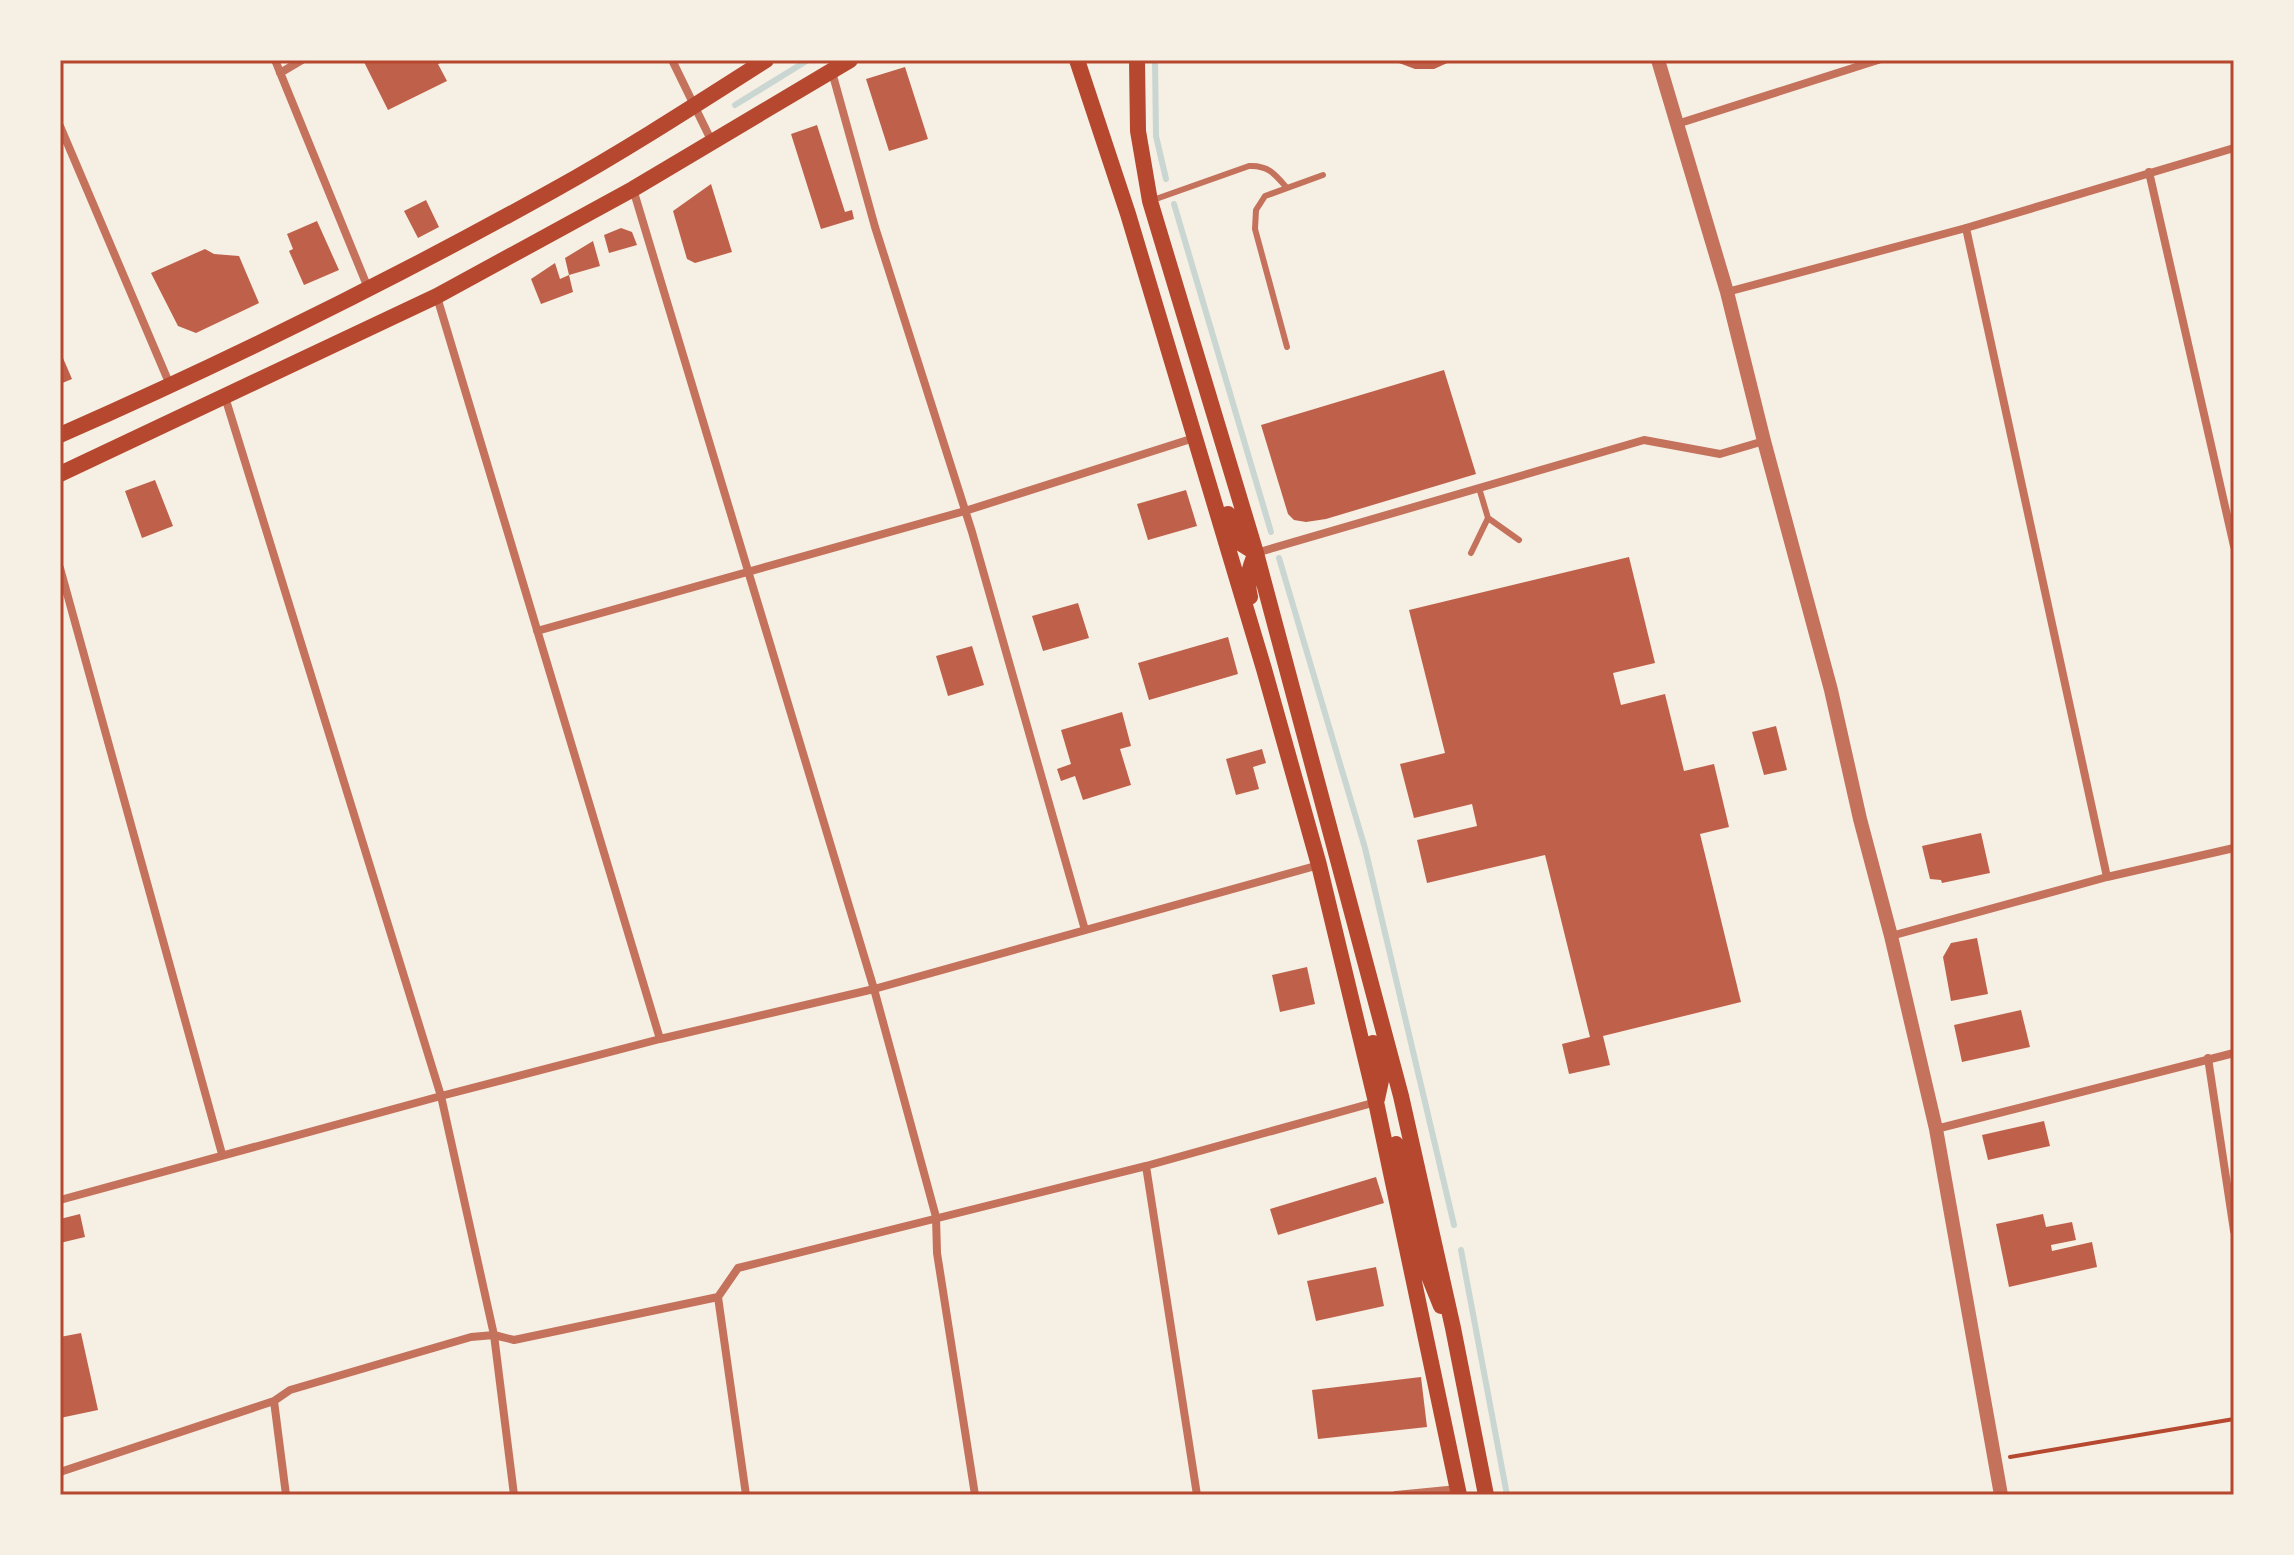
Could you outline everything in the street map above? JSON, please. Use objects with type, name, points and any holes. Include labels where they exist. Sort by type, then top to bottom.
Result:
[{"type":"main road","points":[[60,435],[171,386],[368,288],[556,189],[766,60]]},
{"type":"main road","points":[[60,474],[437,296],[633,189],[850,60]]},
{"type":"main road","points":[[1077,60],[1091,94],[1163,333],[1319,865],[1376,1102],[1461,1493]]},
{"type":"main road","points":[[1137,60],[1138,131],[1150,201],[1256,553],[1401,1096],[1453,1328],[1486,1495]]},
{"type":"main road","points":[[1163,333],[1189,382],[1234,532],[1240,543],[1256,553]]},
{"type":"main road","points":[[1256,553],[1249,568],[1247,587],[1299,762],[1311,819],[1312,842]]},
{"type":"main road","points":[[1321,794],[1325,855],[1382,1076],[1376,1102]]},
{"type":"main road","points":[[1376,1102],[1391,1120],[1422,1259],[1433,1290],[1453,1328]]},
{"type":"main road","points":[[1414,1278],[1429,1306],[1448,1403],[1453,1411],[1461,1415],[1470,1414]]},
{"type":"street","points":[[275,60],[368,288]]},
{"type":"street","points":[[280,73],[302,60]]},
{"type":"street","points":[[672,60],[712,142]]},
{"type":"street","points":[[1658,60],[1727,292],[1831,690],[1891,936],[1936,1129],[2001,1495]]},
{"type":"street","points":[[1677,124],[1878,60]]},
{"type":"street","points":[[832,71],[875,227],[965,511],[1085,930]]},
{"type":"street","points":[[60,126],[171,386]]},
{"type":"street","points":[[1727,292],[1966,228],[2234,148]]},
{"type":"street","points":[[2149,172],[2234,546]]},
{"type":"street","points":[[633,189],[874,989],[936,1217],[937,1253],[975,1495]]},
{"type":"street","points":[[1966,228],[2107,877]]},
{"type":"street","points":[[437,296],[660,1039]]},
{"type":"street","points":[[225,397],[441,1096],[494,1335],[514,1495]]},
{"type":"street","points":[[537,631],[965,511],[1194,438]]},
{"type":"street","points":[[1256,553],[1644,440],[1720,454],[1764,441]]},
{"type":"street","points":[[60,568],[222,1154]]},
{"type":"street","points":[[1891,936],[2107,877],[2234,848]]},
{"type":"street","points":[[60,1200],[222,1154],[660,1039],[874,989],[1319,865]]},
{"type":"street","points":[[1936,1129],[2234,1053]]},
{"type":"street","points":[[2208,1058],[2234,1231]]},
{"type":"street","points":[[746,1495],[718,1297],[738,1268],[1146,1166],[1376,1102]]},
{"type":"street","points":[[1146,1166],[1197,1495]]},
{"type":"street","points":[[60,1472],[274,1401],[290,1390],[471,1337],[494,1335],[514,1340],[718,1297]]},
{"type":"street","points":[[274,1401],[286,1495]]},
{"type":"street","points":[[1396,1495],[1461,1493]]},
{"type":"lane","points":[[1150,201],[1249,166],[1262,165],[1287,188]]},
{"type":"lane","points":[[1287,347],[1255,229],[1256,210],[1265,196],[1323,175]]},
{"type":"lane","points":[[1479,488],[1488,518],[1519,540]]},
{"type":"lane","points":[[1471,553],[1488,518]]},
{"type":"path","points":[[1996,1459],[2234,1419]]},
{"type":"building","points":[[363,60],[446,60],[438,64],[447,81],[388,110]]},
{"type":"building","points":[[1391,60],[1454,60],[1434,69],[1415,69]]},
{"type":"building","points":[[905,67],[928,139],[889,151],[866,79]]},
{"type":"building","points":[[817,125],[845,212],[852,210],[854,219],[821,229],[791,134]]},
{"type":"building","points":[[711,184],[732,252],[695,263],[687,259],[673,211]]},
{"type":"building","points":[[426,200],[439,227],[418,238],[404,211]]},
{"type":"building","points":[[317,221],[339,270],[304,285],[289,251],[293,249],[287,234]]},
{"type":"building","points":[[621,228],[632,232],[637,245],[609,253],[604,235]]},
{"type":"building","points":[[593,241],[600,266],[569,275],[565,258]]},
{"type":"building","points":[[205,249],[214,254],[239,256],[259,303],[196,333],[178,326],[151,273]]},
{"type":"building","points":[[555,263],[560,279],[569,275],[573,292],[541,304],[531,279]]},
{"type":"building","points":[[60,351],[72,379],[60,384]]},
{"type":"building","points":[[1444,370],[1476,474],[1326,519],[1306,522],[1294,520],[1288,514],[1261,425]]},
{"type":"building","points":[[155,480],[173,526],[142,538],[125,491]]},
{"type":"building","points":[[1186,490],[1197,526],[1148,540],[1137,504]]},
{"type":"building","points":[[1629,557],[1655,663],[1613,673],[1621,705],[1665,694],[1684,771],[1714,764],[1729,827],[1700,834],[1741,1002],[1603,1036],[1610,1065],[1569,1074],[1562,1044],[1590,1037],[1545,855],[1427,883],[1417,840],[1477,826],[1472,804],[1414,818],[1400,764],[1445,753],[1409,610]]},
{"type":"building","points":[[1078,603],[1089,638],[1043,651],[1032,616]]},
{"type":"building","points":[[1228,637],[1238,674],[1149,700],[1138,663]]},
{"type":"building","points":[[972,646],[984,685],[948,696],[936,656]]},
{"type":"building","points":[[1122,712],[1131,746],[1120,749],[1131,785],[1083,800],[1075,776],[1061,781],[1057,769],[1071,764],[1061,730]]},
{"type":"building","points":[[1776,726],[1787,770],[1764,775],[1752,732]]},
{"type":"building","points":[[1262,749],[1266,763],[1253,767],[1259,789],[1236,795],[1226,759]]},
{"type":"building","points":[[1981,833],[1990,873],[1942,883],[1941,880],[1930,879],[1922,846]]},
{"type":"building","points":[[1977,938],[1988,994],[1951,1001],[1943,957],[1951,943]]},
{"type":"building","points":[[1307,967],[1315,1004],[1280,1012],[1272,975]]},
{"type":"building","points":[[2021,1010],[2030,1047],[1962,1062],[1954,1025]]},
{"type":"building","points":[[2044,1121],[2050,1146],[1988,1160],[1982,1135]]},
{"type":"building","points":[[1376,1177],[1384,1203],[1278,1235],[1270,1209]]},
{"type":"building","points":[[80,1214],[85,1237],[60,1243],[60,1219]]},
{"type":"building","points":[[2043,1214],[2046,1227],[2072,1222],[2076,1240],[2051,1245],[2052,1251],[2092,1242],[2097,1267],[2009,1287],[1996,1224]]},
{"type":"building","points":[[1376,1267],[1384,1306],[1316,1321],[1307,1281]]},
{"type":"building","points":[[81,1333],[98,1410],[60,1418],[60,1337]]},
{"type":"building","points":[[1421,1377],[1427,1427],[1318,1439],[1312,1390]]},
{"type":"waterway","points":[[735,105],[808,60]]},
{"type":"waterway","points":[[1155,60],[1156,136],[1166,179]]},
{"type":"waterway","points":[[1174,204],[1271,532]]},
{"type":"waterway","points":[[1279,558],[1365,848],[1454,1225]]},
{"type":"waterway","points":[[1461,1250],[1507,1495]]}]
